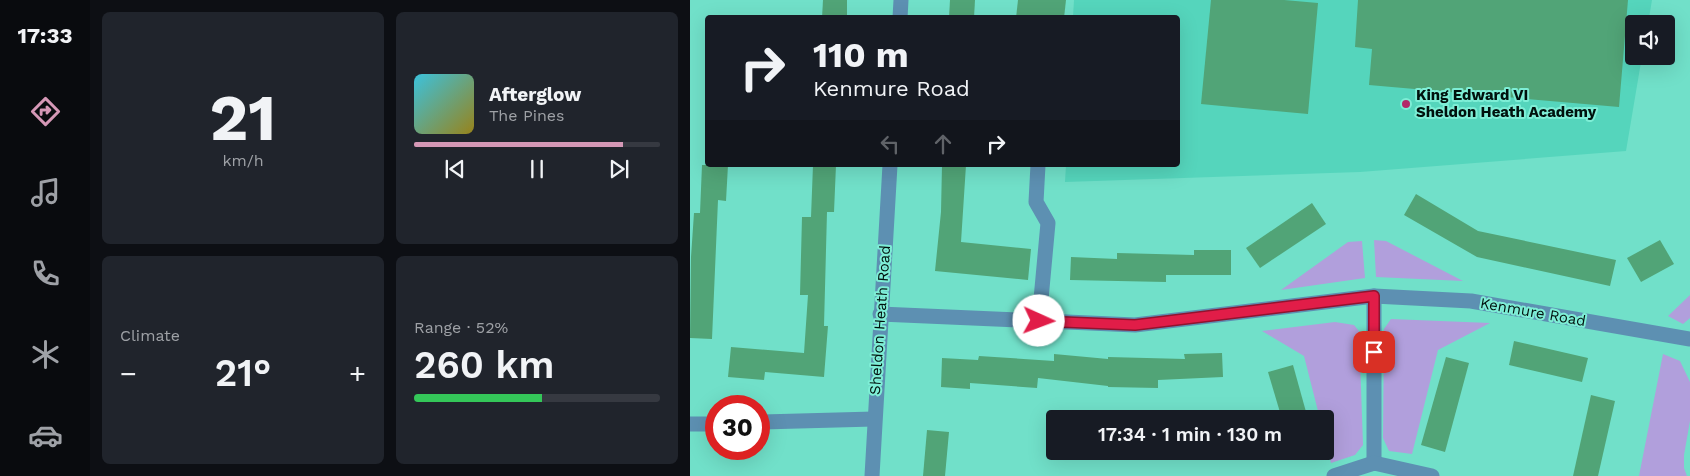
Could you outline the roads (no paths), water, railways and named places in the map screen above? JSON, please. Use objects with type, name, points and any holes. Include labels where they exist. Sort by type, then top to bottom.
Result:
[{"type":"street","points":[[900,15],[901,0]]},
{"type":"street","name":"Sheldon Heath Road","points":[[872,476],[890,167]]},
{"type":"street","points":[[1038,167],[1036,202],[1048,223],[1039,321]]},
{"type":"street","points":[[1374,296],[1374,463]]},
{"type":"street","name":"Kenmure Road","points":[[880,314],[1135,325],[1374,296],[1471,301],[1690,339]]},
{"type":"street","points":[[770,422],[874,419]]},
{"type":"street","points":[[690,424],[705,424]]},
{"type":"street","points":[[1334,476],[1374,463],[1432,476]]},
{"type":"place","name":"King Edward VI Sheldon Heath Academy","points":[[1406,104]]}]
